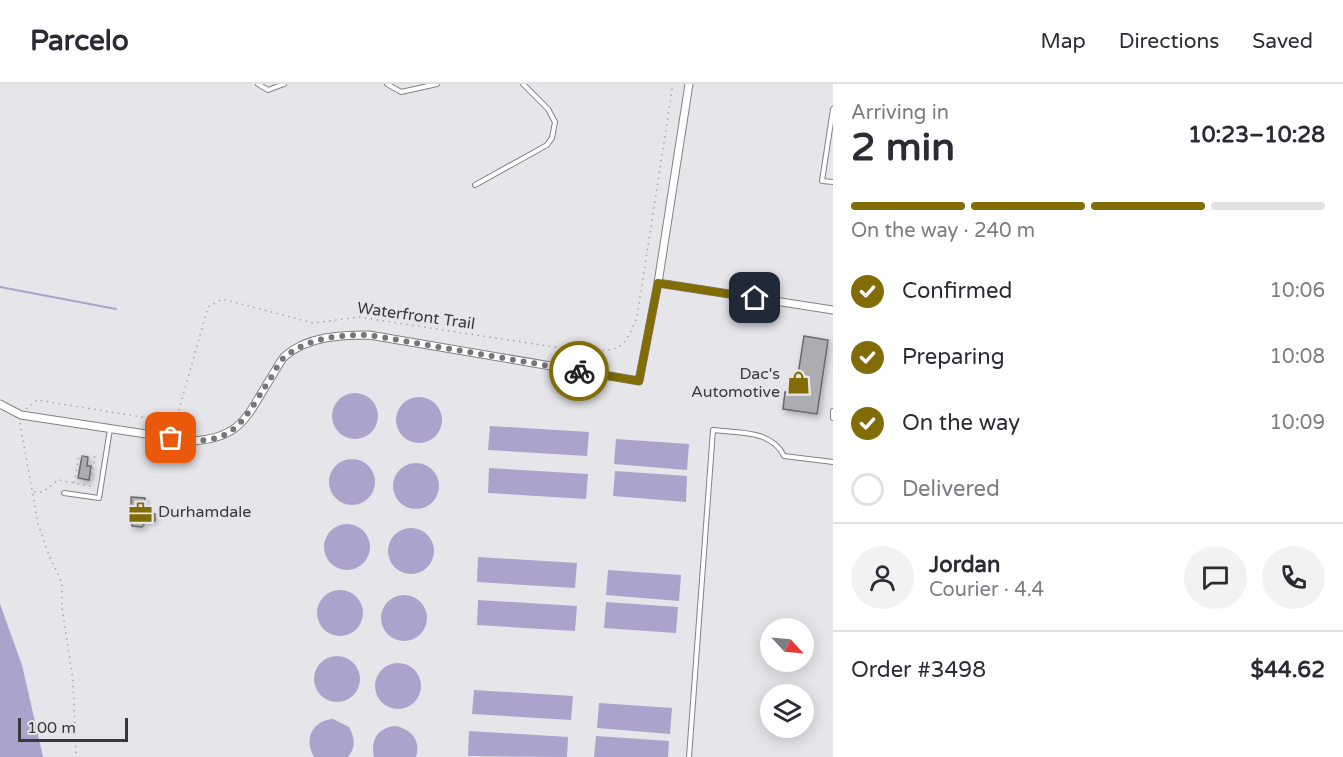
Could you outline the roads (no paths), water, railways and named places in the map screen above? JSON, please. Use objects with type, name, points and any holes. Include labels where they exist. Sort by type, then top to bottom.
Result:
[{"type":"street","points":[[0,404],[21,415],[192,441],[217,440],[240,426],[285,357],[309,343],[336,335],[369,335],[639,381],[658,283],[688,84]]},
{"type":"street","points":[[658,283],[833,310]]},
{"type":"lane","points":[[258,84],[268,90],[284,84]]},
{"type":"lane","points":[[387,84],[400,92],[437,84]]},
{"type":"lane","points":[[475,185],[547,145],[552,138],[555,122],[548,109],[523,84]]},
{"type":"lane","points":[[833,109],[822,181],[833,182]]},
{"type":"lane","points":[[833,411],[833,418]]},
{"type":"lane","points":[[64,492],[99,498],[110,429]]},
{"type":"lane","points":[[688,757],[713,430],[770,438],[778,444],[784,456],[833,462]]},
{"type":"waterway","points":[[0,287],[116,309]]},
{"type":"place","name":"Dac's Automotive","points":[[798,383]]},
{"type":"place","name":"Durhamdale","points":[[140,512]]}]
